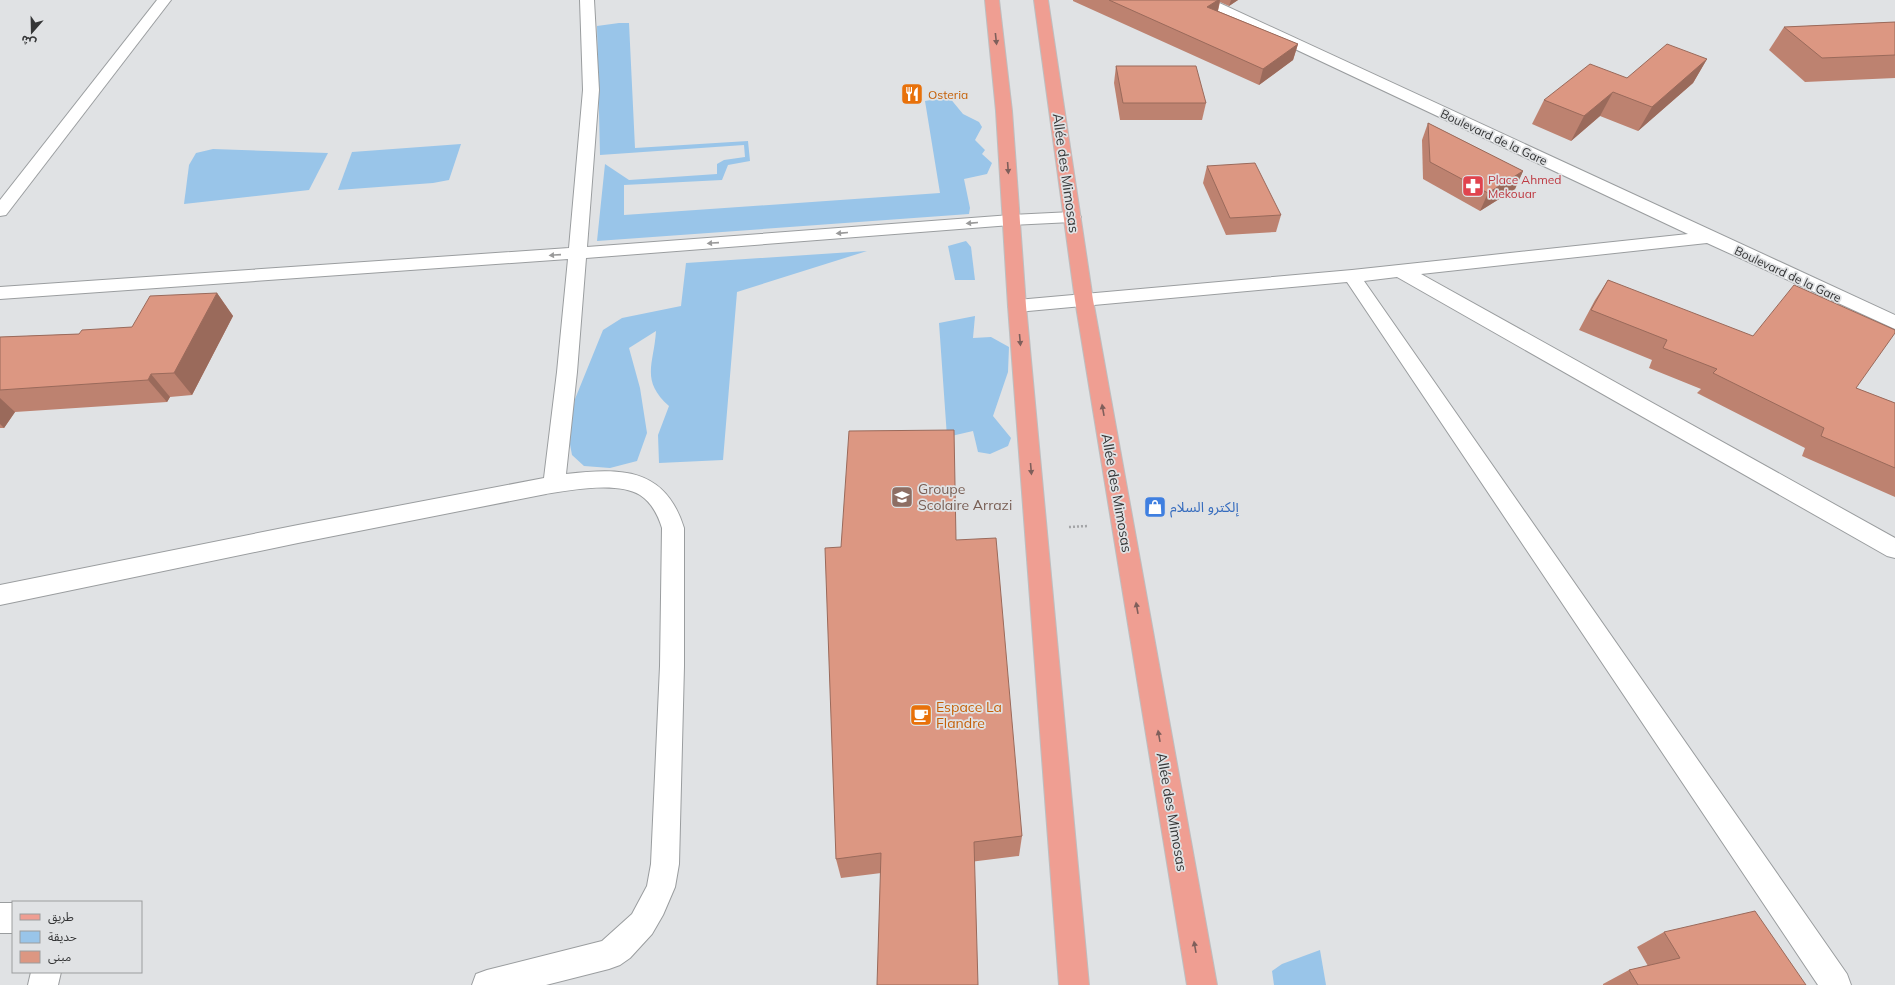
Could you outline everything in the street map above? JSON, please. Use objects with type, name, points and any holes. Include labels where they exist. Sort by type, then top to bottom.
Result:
[{"type":"main road","points":[[992,0],[1004,111],[1017,306],[1074,985]]},
{"type":"main road","name":"Allée des Mimosas","points":[[1041,0],[1084,300],[1202,985]]},
{"type":"street","points":[[0,211],[164,0]]},
{"type":"street","points":[[554,485],[567,372],[588,147],[591,90],[587,0]]},
{"type":"street","name":"Boulevard de la Gare","points":[[1202,0],[1895,323]]},
{"type":"street","points":[[0,293],[577,253],[1011,220],[1072,218]]},
{"type":"street","points":[[1017,306],[1352,276],[1708,237]]},
{"type":"street","points":[[1399,270],[1895,549]]},
{"type":"street","points":[[1352,276],[1836,985]]},
{"type":"street","points":[[0,595],[459,501],[554,485],[584,481],[612,480],[640,485],[656,494],[668,512],[673,528],[672,674],[665,864],[661,887],[642,924],[619,947],[608,954],[487,985]]},
{"type":"street","points":[[0,918],[12,918]]},
{"type":"street","points":[[43,985],[46,973]]},
{"type":"path","points":[[1036,527],[1123,525]]},
{"type":"green space","points":[[629,23],[635,148],[748,141],[750,161],[728,165],[722,180],[624,185],[624,215],[940,193],[925,101],[949,97],[963,114],[979,122],[982,127],[975,140],[985,150],[982,154],[992,163],[987,174],[964,179],[970,208],[969,214],[597,241],[605,164],[629,180],[717,174],[717,164],[724,160],[745,157],[744,145],[600,155],[597,26]]},
{"type":"green space","points":[[461,144],[449,180],[433,183],[338,190],[352,152]]},
{"type":"green space","points":[[213,149],[328,153],[309,190],[184,204],[189,165],[196,153]]},
{"type":"green space","points":[[966,241],[971,247],[975,280],[955,280],[948,246]]},
{"type":"green space","points":[[867,251],[737,292],[723,460],[659,463],[658,435],[669,406],[654,388],[652,380],[651,371],[656,331],[629,348],[640,388],[647,433],[637,461],[610,468],[584,466],[572,455],[568,434],[575,399],[603,330],[622,318],[681,306],[686,263]]},
{"type":"green space","points":[[975,316],[973,338],[991,337],[1009,347],[1008,372],[993,416],[1011,438],[1008,446],[990,454],[978,452],[973,431],[947,437],[939,323]]},
{"type":"green space","points":[[1320,950],[1326,985],[1274,985],[1272,971],[1282,964]]},
{"type":"building","points":[[1109,0],[1218,0],[1207,7],[1298,44],[1263,69]]},
{"type":"building","points":[[1895,22],[1895,55],[1822,58],[1784,27]]},
{"type":"building","points":[[1667,44],[1707,59],[1652,107],[1613,92],[1584,116],[1544,100],[1590,64],[1627,78]]},
{"type":"building","points":[[1116,66],[1196,66],[1206,103],[1123,103]]},
{"type":"building","points":[[1428,123],[1523,171],[1488,193],[1430,162]]},
{"type":"building","points":[[1255,163],[1281,215],[1230,218],[1207,166]]},
{"type":"building","points":[[1608,280],[1753,336],[1794,285],[1895,330],[1895,333],[1856,388],[1895,403],[1895,468],[1821,436],[1824,428],[1713,373],[1717,369],[1663,348],[1667,340],[1591,310]]},
{"type":"building","points":[[217,293],[174,373],[151,374],[148,380],[0,390],[0,337],[79,334],[82,330],[132,327],[150,296]]},
{"type":"building","name":"Espace La Flandre","points":[[954,430],[956,540],[996,538],[1022,836],[974,842],[978,985],[877,985],[881,853],[836,859],[825,548],[841,547],[849,431]]},
{"type":"building","points":[[1755,911],[1806,985],[1638,985],[1629,970],[1680,958],[1664,932]]},
{"type":"place","name":"Osteria","points":[[912,94]]},
{"type":"place","name":"Place Ahmed Mekouar","points":[[1473,186]]},
{"type":"place","name":"Groupe Scolaire Arrazi","points":[[902,497]]},
{"type":"place","name":"إلكترو السلام","points":[[1155,507]]},
{"type":"place","name":"Espace La Flandre","points":[[921,715]]}]
